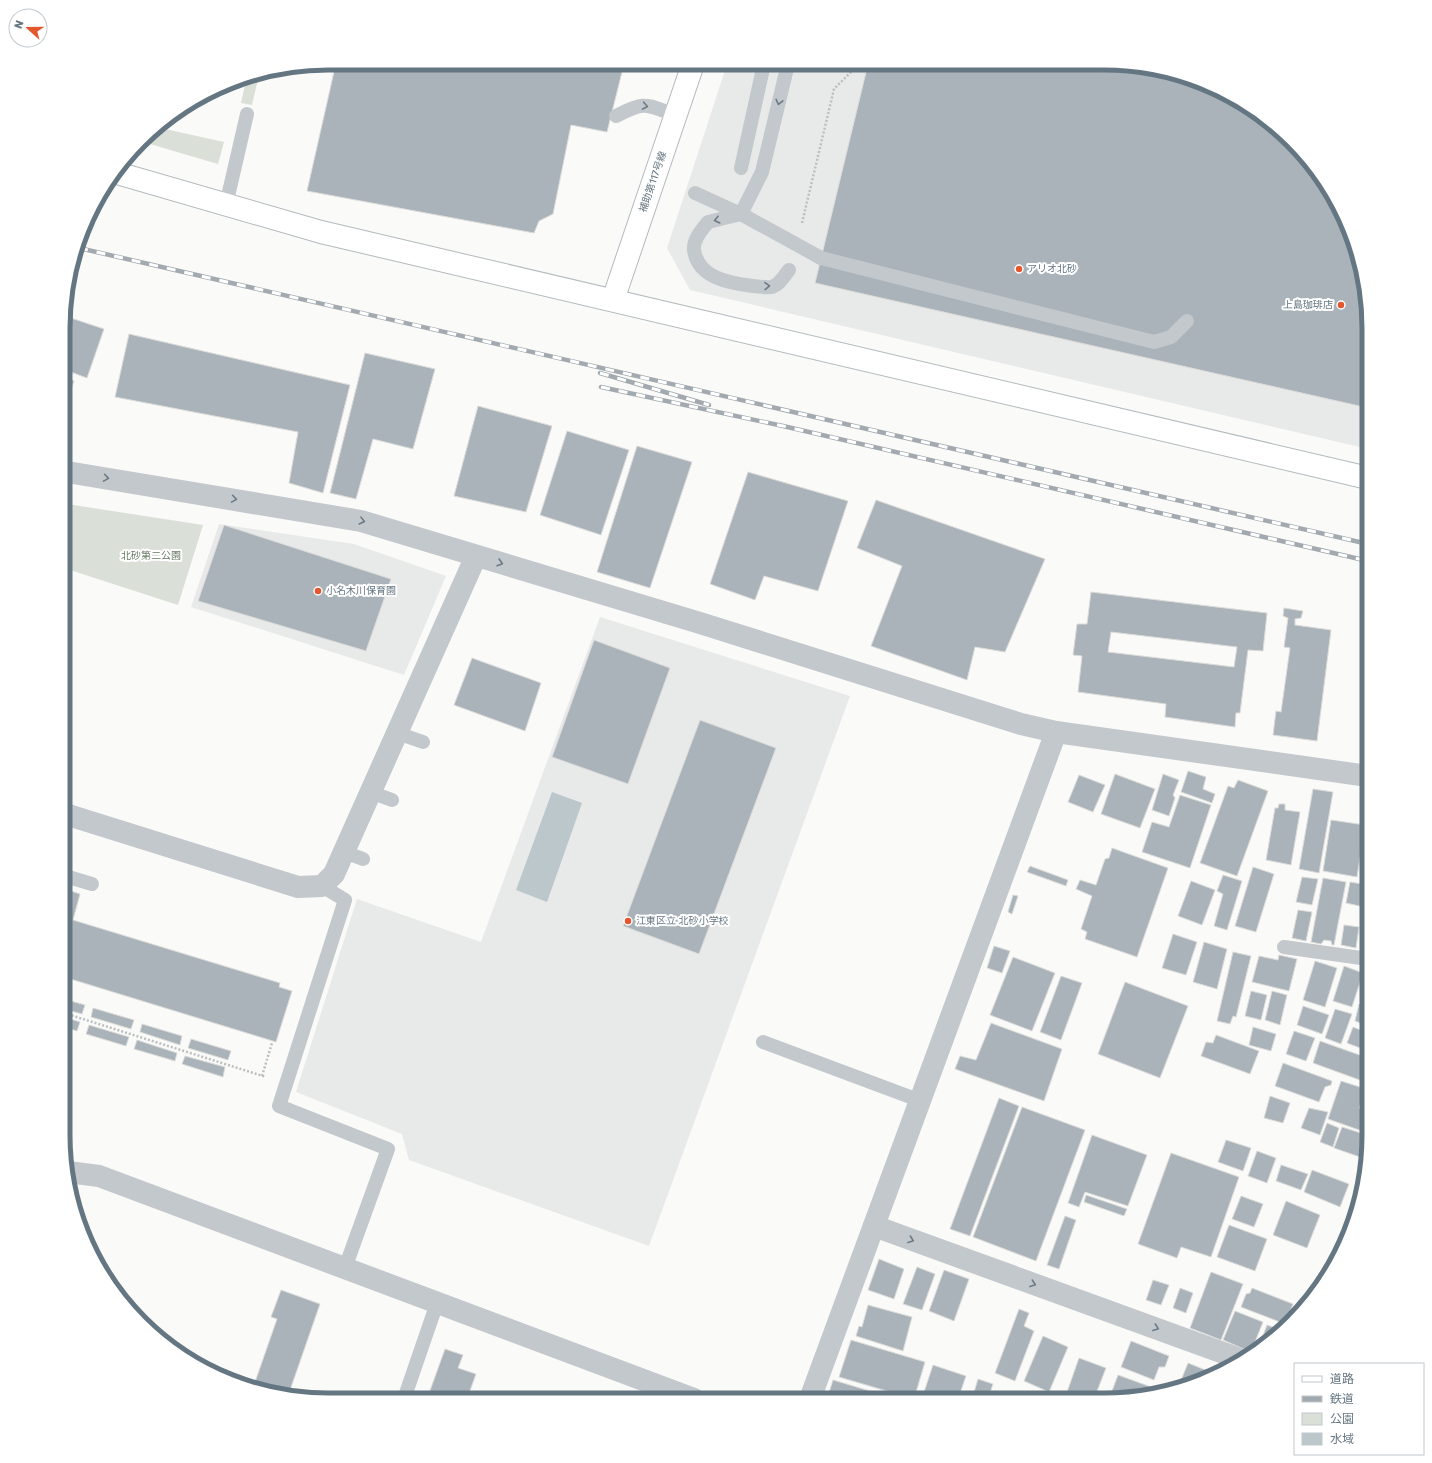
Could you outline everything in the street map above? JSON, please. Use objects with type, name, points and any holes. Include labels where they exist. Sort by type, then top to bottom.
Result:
[{"type":"street","name":"補助第117号線","points":[[613,300],[691,70]]},
{"type":"street","points":[[120,175],[321,232],[1362,477]]},
{"type":"street","points":[[70,472],[361,520],[700,623],[1021,724],[1056,732],[1362,775]]},
{"type":"street","points":[[70,816],[298,887],[322,886],[353,856],[370,792],[476,556]]},
{"type":"street","points":[[812,1393],[1056,732]]},
{"type":"street","points":[[73,1173],[99,1176],[678,1393]]},
{"type":"street","points":[[874,1226],[1235,1357]]},
{"type":"lane","points":[[741,168],[763,70]]},
{"type":"lane","points":[[787,70],[762,172],[741,214],[708,222],[696,239],[694,249],[699,263],[708,273],[728,282],[772,287],[781,282],[789,270]]},
{"type":"lane","points":[[616,116],[637,105],[643,104],[676,115]]},
{"type":"lane","points":[[226,205],[247,114]]},
{"type":"lane","points":[[696,193],[741,214],[821,258],[1154,342],[1171,338],[1187,321]]},
{"type":"lane","points":[[397,733],[423,742]]},
{"type":"lane","points":[[370,792],[392,800]]},
{"type":"lane","points":[[70,877],[92,884]]},
{"type":"lane","points":[[322,886],[345,900],[279,1106],[388,1149],[345,1268]]},
{"type":"lane","points":[[1284,947],[1362,958]]},
{"type":"lane","points":[[762,1042],[921,1101]]},
{"type":"lane","points":[[406,1393],[437,1303]]},
{"type":"path","points":[[801,226],[834,89],[854,70]]},
{"type":"path","points":[[70,1015],[287,1084]]},
{"type":"path","points":[[262,1076],[272,1043]]},
{"type":"shaded area","name":"アリオ北砂","points":[[725,70],[1104,70],[1137,72],[1167,78],[1250,116],[1261,123],[1298,158],[1309,171],[1335,214],[1348,245],[1360,295],[1362,328],[1362,448],[690,290],[667,248]]},
{"type":"shaded area","name":"小名木川保育園","points":[[219,524],[354,544],[446,576],[404,675],[191,607]]},
{"type":"shaded area","name":"江東区立 北砂小学校","points":[[600,617],[850,696],[649,1246],[409,1160],[402,1134],[296,1092],[357,899],[481,942]]},
{"type":"green space","points":[[258,80],[252,105],[241,103],[245,84]]},
{"type":"green space","points":[[164,129],[224,142],[218,164],[148,144]]},
{"type":"green space","name":"北砂第二公園","points":[[70,504],[203,525],[178,605],[70,570]]},
{"type":"water","points":[[552,792],[582,803],[547,902],[516,890]]},
{"type":"building","points":[[334,70],[622,70],[607,132],[571,125],[553,214],[539,221],[534,233],[307,191]]},
{"type":"building","name":"アリオ北砂","points":[[867,70],[1104,70],[1137,72],[1154,75],[1187,84],[1218,97],[1261,123],[1298,158],[1309,171],[1327,199],[1348,245],[1360,295],[1362,328],[1362,407],[815,283]]},
{"type":"building","points":[[71,318],[104,329],[87,378],[70,372]]},
{"type":"building","points":[[129,334],[350,385],[323,493],[289,483],[298,432],[115,397]]},
{"type":"building","points":[[365,353],[435,369],[413,449],[373,439],[356,499],[330,493]]},
{"type":"building","points":[[70,380],[74,381],[70,392]]},
{"type":"building","points":[[478,406],[552,426],[526,512],[454,496]]},
{"type":"building","points":[[567,431],[629,450],[601,535],[540,515]]},
{"type":"building","points":[[637,446],[692,462],[650,588],[597,572]]},
{"type":"building","points":[[748,472],[848,501],[818,591],[764,576],[755,600],[710,584]]},
{"type":"building","points":[[876,500],[1045,559],[1005,652],[975,647],[967,680],[871,646],[902,566],[857,548]]},
{"type":"building","points":[[224,525],[391,579],[366,651],[198,601]]},
{"type":"building","points":[[1091,592],[1267,613],[1263,651],[1248,650],[1240,713],[1236,713],[1235,727],[1165,717],[1166,704],[1078,692],[1082,656],[1073,655],[1077,624],[1087,624]],"holes":[[[1111,632],[1237,647],[1234,667],[1108,652]]]},
{"type":"building","points":[[1284,608],[1303,611],[1301,618],[1295,619],[1295,625],[1331,630],[1317,741],[1273,735],[1276,711],[1281,712],[1290,648],[1284,647],[1288,618],[1283,616]]},
{"type":"building","points":[[594,640],[670,668],[628,784],[552,757]]},
{"type":"building","points":[[472,658],[541,683],[525,731],[454,705]]},
{"type":"building","points":[[700,720],[776,748],[699,954],[623,926]]},
{"type":"building","points":[[1188,771],[1206,777],[1203,789],[1215,794],[1212,803],[1181,792]]},
{"type":"building","points":[[1115,774],[1155,789],[1140,828],[1101,814]]},
{"type":"building","points":[[1163,774],[1179,780],[1173,795],[1175,798],[1169,816],[1152,810]]},
{"type":"building","points":[[1079,775],[1105,785],[1093,812],[1068,802]]},
{"type":"building","points":[[1238,780],[1268,791],[1237,876],[1200,863],[1228,786],[1234,788]]},
{"type":"building","points":[[1313,789],[1333,792],[1319,873],[1299,869]]},
{"type":"building","points":[[1180,795],[1211,805],[1190,868],[1142,852],[1152,822],[1169,827]]},
{"type":"building","points":[[1279,804],[1285,804],[1285,810],[1300,812],[1291,865],[1266,860],[1275,808],[1278,808]]},
{"type":"building","points":[[1331,820],[1362,825],[1362,844],[1357,877],[1323,871]]},
{"type":"building","points":[[1112,848],[1168,868],[1137,957],[1085,939],[1087,932],[1081,929],[1092,896],[1076,889],[1080,880],[1096,885],[1105,859],[1109,858]]},
{"type":"building","points":[[1030,866],[1068,880],[1066,886],[1027,872]]},
{"type":"building","points":[[1253,867],[1274,874],[1256,932],[1235,926]]},
{"type":"building","points":[[1223,875],[1242,881],[1227,930],[1214,926],[1223,894],[1217,891]]},
{"type":"building","points":[[1302,877],[1318,879],[1312,905],[1296,902]]},
{"type":"building","points":[[1323,878],[1346,882],[1334,945],[1332,945],[1331,941],[1324,940],[1321,944],[1311,942]]},
{"type":"building","points":[[1191,881],[1215,890],[1202,925],[1178,916]]},
{"type":"building","points":[[1350,882],[1362,884],[1362,907],[1346,903]]},
{"type":"building","points":[[70,891],[80,894],[73,920],[280,983],[279,987],[292,991],[276,1042],[70,979]]},
{"type":"building","points":[[1013,895],[1018,896],[1012,914],[1008,912]]},
{"type":"building","points":[[1298,910],[1312,912],[1306,941],[1292,938]]},
{"type":"building","points":[[1344,925],[1359,927],[1356,948],[1341,945]]},
{"type":"building","points":[[1173,934],[1197,942],[1186,975],[1162,968]]},
{"type":"building","points":[[1204,942],[1227,949],[1217,989],[1193,982]]},
{"type":"building","points":[[994,946],[1010,951],[1002,973],[987,968]]},
{"type":"building","points":[[1233,952],[1251,956],[1236,1017],[1233,1016],[1230,1024],[1217,1021]]},
{"type":"building","points":[[1279,955],[1297,959],[1289,991],[1252,982],[1259,956],[1278,960]]},
{"type":"building","points":[[1013,957],[1055,973],[1032,1031],[990,1015]]},
{"type":"building","points":[[1315,961],[1337,968],[1325,1007],[1303,1000]]},
{"type":"building","points":[[1344,966],[1362,973],[1352,1007],[1333,1001]]},
{"type":"building","points":[[1061,976],[1082,983],[1061,1040],[1040,1032]]},
{"type":"building","points":[[1125,982],[1188,1006],[1160,1078],[1098,1054]]},
{"type":"building","points":[[1251,991],[1267,995],[1261,1020],[1245,1016]]},
{"type":"building","points":[[1272,991],[1287,995],[1280,1025],[1265,1020]]},
{"type":"building","points":[[70,1001],[85,1005],[82,1014],[70,1011]]},
{"type":"building","points":[[1359,1004],[1362,1005],[1362,1024],[1355,1021]]},
{"type":"building","points":[[1303,1006],[1329,1015],[1322,1034],[1297,1025]]},
{"type":"building","points":[[93,1008],[134,1020],[131,1029],[91,1017]]},
{"type":"building","points":[[1335,1009],[1352,1014],[1341,1044],[1325,1038]]},
{"type":"building","points":[[70,1019],[80,1022],[77,1031],[70,1029]]},
{"type":"building","points":[[991,1023],[1062,1049],[1044,1101],[955,1069],[960,1056],[976,1060]]},
{"type":"building","points":[[142,1024],[182,1036],[180,1045],[140,1032]]},
{"type":"building","points":[[89,1025],[129,1037],[126,1046],[86,1034]]},
{"type":"building","points":[[1253,1027],[1276,1034],[1271,1051],[1249,1045]]},
{"type":"building","points":[[1353,1027],[1362,1031],[1362,1049],[1347,1043]]},
{"type":"building","points":[[1294,1031],[1315,1038],[1306,1061],[1286,1054]]},
{"type":"building","points":[[1216,1035],[1259,1051],[1250,1074],[1201,1056],[1206,1042],[1213,1043]]},
{"type":"building","points":[[191,1039],[231,1051],[228,1060],[188,1048]]},
{"type":"building","points":[[137,1040],[177,1053],[175,1061],[134,1049]]},
{"type":"building","points":[[1320,1041],[1362,1056],[1362,1081],[1313,1063]]},
{"type":"building","points":[[185,1056],[225,1067],[223,1077],[182,1064]]},
{"type":"building","points":[[1283,1063],[1332,1081],[1331,1085],[1325,1087],[1319,1102],[1275,1086]]},
{"type":"building","points":[[1341,1081],[1362,1088],[1362,1100],[1359,1108],[1362,1110],[1362,1131],[1328,1119]]},
{"type":"building","points":[[1270,1096],[1290,1103],[1283,1123],[1264,1118]]},
{"type":"building","points":[[999,1098],[1019,1106],[970,1236],[950,1229]]},
{"type":"building","points":[[1022,1107],[1085,1130],[1036,1261],[973,1237]]},
{"type":"building","points":[[1309,1108],[1328,1112],[1320,1135],[1301,1128]]},
{"type":"building","points":[[1327,1123],[1339,1128],[1333,1147],[1320,1142]]},
{"type":"building","points":[[1342,1127],[1362,1133],[1360,1157],[1334,1148]]},
{"type":"building","points":[[1092,1135],[1147,1155],[1128,1206],[1085,1192],[1079,1207],[1068,1203]]},
{"type":"building","points":[[1226,1140],[1251,1148],[1243,1171],[1218,1162]]},
{"type":"building","points":[[1257,1151],[1276,1158],[1267,1183],[1248,1176]]},
{"type":"building","points":[[1171,1153],[1239,1177],[1211,1257],[1181,1247],[1177,1258],[1138,1244]]},
{"type":"building","points":[[1281,1165],[1308,1174],[1301,1190],[1276,1181]]},
{"type":"building","points":[[1312,1170],[1349,1184],[1340,1207],[1304,1192]]},
{"type":"building","points":[[1086,1195],[1127,1209],[1124,1216],[1084,1202]]},
{"type":"building","points":[[1241,1196],[1263,1204],[1254,1227],[1232,1219]]},
{"type":"building","points":[[1286,1201],[1320,1215],[1307,1248],[1273,1235]]},
{"type":"building","points":[[1065,1216],[1076,1220],[1059,1269],[1047,1265]]},
{"type":"building","points":[[1229,1225],[1267,1239],[1255,1271],[1217,1257]]},
{"type":"building","points":[[879,1259],[904,1269],[894,1299],[868,1290]]},
{"type":"building","points":[[917,1267],[935,1274],[922,1310],[903,1304]]},
{"type":"building","points":[[944,1270],[969,1279],[954,1321],[929,1311]]},
{"type":"building","points":[[1211,1272],[1243,1284],[1221,1340],[1190,1328]]},
{"type":"building","points":[[1153,1280],[1169,1285],[1161,1305],[1146,1300]]},
{"type":"building","points":[[1180,1288],[1193,1293],[1186,1313],[1173,1308]]},
{"type":"building","points":[[1252,1288],[1293,1304],[1289,1314],[1281,1322],[1241,1307],[1246,1294],[1250,1293]]},
{"type":"building","points":[[281,1290],[320,1304],[290,1390],[255,1382],[277,1319],[271,1317]]},
{"type":"building","points":[[868,1305],[912,1317],[903,1351],[856,1336],[859,1326],[862,1327]]},
{"type":"building","points":[[1019,1309],[1029,1313],[1024,1326],[1034,1331],[1015,1381],[995,1373]]},
{"type":"building","points":[[1235,1311],[1263,1322],[1254,1344],[1246,1350],[1223,1340]]},
{"type":"building","points":[[1267,1325],[1275,1328],[1274,1329],[1262,1340]]},
{"type":"building","points":[[1043,1336],[1068,1347],[1049,1392],[1024,1381]]},
{"type":"building","points":[[851,1340],[925,1362],[916,1393],[894,1393],[839,1377]]},
{"type":"building","points":[[1131,1341],[1169,1356],[1165,1367],[1159,1367],[1154,1380],[1121,1367]]},
{"type":"building","points":[[445,1349],[463,1355],[458,1368],[476,1374],[469,1393],[429,1393]]},
{"type":"building","points":[[1079,1358],[1106,1368],[1096,1393],[1067,1393]]},
{"type":"building","points":[[1188,1363],[1207,1371],[1187,1379],[1181,1381]]},
{"type":"building","points":[[933,1365],[966,1376],[960,1393],[924,1392]]},
{"type":"building","points":[[1118,1375],[1154,1388],[1137,1391],[1111,1393]]},
{"type":"building","points":[[978,1379],[993,1384],[990,1393],[974,1393]]},
{"type":"building","points":[[833,1380],[877,1393],[829,1393]]},
{"type":"railway","points":[[83,249],[1362,543]]},
{"type":"railway","points":[[600,373],[709,405]]},
{"type":"railway","points":[[601,387],[783,426],[1362,560]]},
{"type":"place","name":"アリオ北砂","points":[[1019,269]]},
{"type":"place","name":"上島珈琲店","points":[[1341,305]]},
{"type":"place","name":"小名木川保育園","points":[[318,591]]},
{"type":"place","name":"江東区立 北砂小学校","points":[[628,921]]}]
